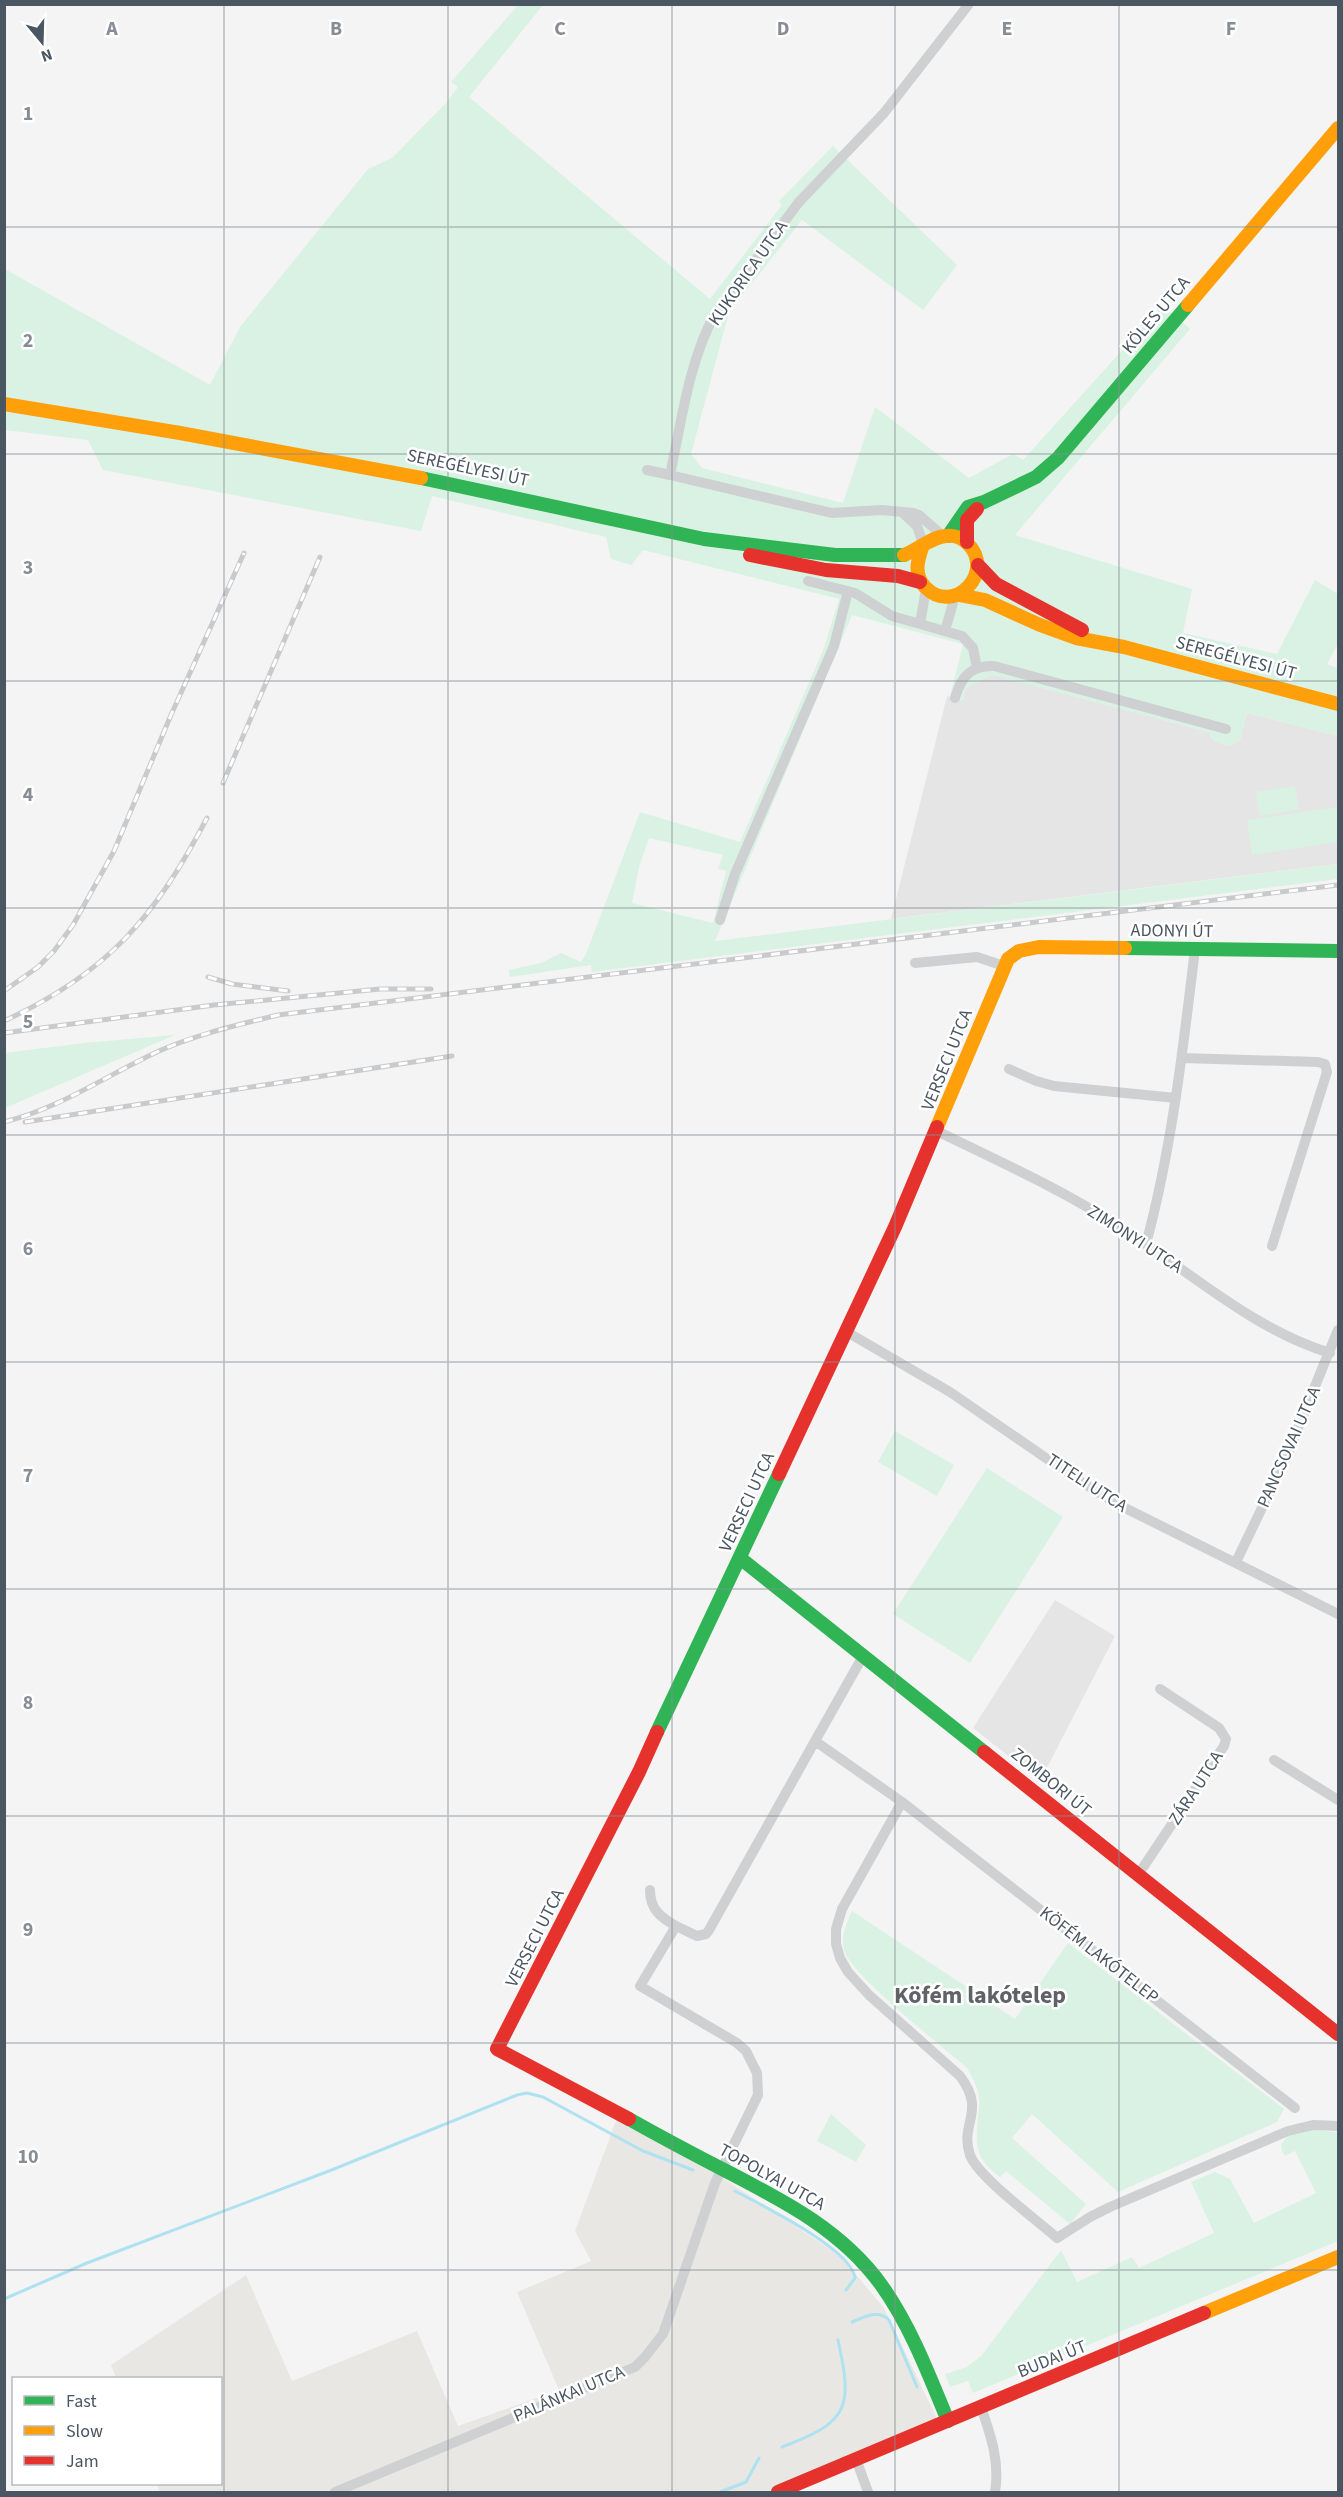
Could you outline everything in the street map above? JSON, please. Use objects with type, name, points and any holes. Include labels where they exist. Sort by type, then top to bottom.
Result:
[{"type":"main road","name":"KÖLES UTCA","points":[[946,536],[964,510],[1036,477],[1058,458],[1338,128]]},
{"type":"main road","name":"SEREGÉLYESI ÚT","points":[[4,404],[172,430],[425,477],[704,538],[721,538],[809,552],[898,557],[923,547],[932,539],[946,536]]},
{"type":"main road","name":"KÖLES UTCA","points":[[967,542],[967,520],[984,502]]},
{"type":"main road","points":[[946,536],[967,542]]},
{"type":"main road","name":"SEREGÉLYESI ÚT","points":[[704,538],[721,548],[826,570],[898,576],[923,585],[940,596],[985,600],[1040,625],[1076,638],[1124,647],[1338,704]]},
{"type":"main road","name":"SEREGÉLYESI ÚT","points":[[967,542],[975,554],[978,565],[996,584],[1063,622],[1124,647]]},
{"type":"main road","points":[[923,547],[916,567],[923,585]]},
{"type":"main road","points":[[957,596],[972,585],[977,575],[978,565]]},
{"type":"main road","name":"ADONYI ÚT","points":[[1006,962],[1019,951],[1039,948],[1338,951]]},
{"type":"main road","name":"VERSECI UTCA","points":[[496,2049],[529,1990],[639,1772],[686,1667],[847,1332],[896,1227],[1006,962]]},
{"type":"main road","name":"ZOMBORI ÚT","points":[[740,1558],[1338,2034]]},
{"type":"main road","name":"TOPOLYAI UTCA","points":[[496,2049],[722,2169],[826,2228],[839,2238],[867,2265],[893,2301],[948,2421]]},
{"type":"main road","name":"BUDAI ÚT","points":[[778,2493],[856,2458],[1338,2257]]},
{"type":"street","name":"KUKORICA UTCA","points":[[670,475],[694,371],[706,332],[720,307],[799,202],[884,113],[969,4]]},
{"type":"street","points":[[647,470],[832,513],[882,510],[919,515],[946,536]]},
{"type":"street","points":[[902,512],[917,526],[923,547]]},
{"type":"street","points":[[808,581],[848,591],[865,598],[892,616],[962,636],[969,641],[977,668]]},
{"type":"street","points":[[920,624],[923,585]]},
{"type":"street","points":[[720,920],[735,874],[834,646],[848,591]]},
{"type":"street","points":[[945,631],[957,596]]},
{"type":"street","points":[[955,698],[964,677],[977,668],[994,666],[1226,729]]},
{"type":"street","points":[[1146,1244],[1165,1170],[1182,1058],[1194,949]]},
{"type":"street","points":[[915,963],[977,957],[1006,962]]},
{"type":"street","points":[[1182,1058],[1325,1064],[1327,1072],[1272,1246]]},
{"type":"street","points":[[1009,1069],[1054,1086],[1176,1098]]},
{"type":"street","name":"ZIMONYI UTCA","points":[[937,1131],[1094,1211],[1269,1326],[1330,1353]]},
{"type":"street","name":"PANCSOVAI UTCA","points":[[1236,1562],[1284,1462],[1338,1330]]},
{"type":"street","name":"TITELI UTCA","points":[[847,1332],[950,1392],[1072,1476],[1117,1504],[1155,1525],[1236,1562],[1338,1614]]},
{"type":"street","points":[[650,1890],[650,1902],[657,1913],[676,1926],[698,1936],[706,1934],[862,1656]]},
{"type":"street","name":"ZÁRA UTCA","points":[[1138,1875],[1224,1746],[1226,1739],[1219,1728],[1160,1689]]},
{"type":"street","name":"KÖFÉM LAKÓTELEP","points":[[815,1741],[902,1802],[1295,2108]]},
{"type":"street","points":[[1274,1760],[1338,1800]]},
{"type":"street","points":[[902,1802],[842,1909],[836,1929],[840,1958],[848,1972],[869,1995],[960,2076],[967,2085],[974,2104],[968,2137],[971,2157],[987,2178],[1057,2238],[1110,2207],[1288,2131],[1313,2125],[1338,2126]]},
{"type":"street","points":[[676,1926],[640,1986],[737,2043],[754,2062],[757,2073],[756,2103],[722,2169]]},
{"type":"street","name":"PALÁNKAI UTCA","points":[[335,2493],[635,2367],[655,2348],[669,2323],[703,2217],[722,2169]]},
{"type":"street","points":[[981,2407],[995,2449],[997,2465],[995,2493]]},
{"type":"street","points":[[856,2458],[868,2493]]},
{"type":"shaded area","points":[[992,674],[1208,732],[1214,741],[1229,746],[1240,740],[1247,713],[1338,736],[1338,864],[891,919],[947,696],[963,700],[966,688]]},
{"type":"shaded area","points":[[1055,1600],[1115,1636],[1040,1781],[973,1728]]},
{"type":"shaded area","points":[[620,2110],[833,2251],[847,2264],[884,2308],[938,2421],[767,2492],[160,2492],[157,2485],[222,2485],[222,2377],[116,2377],[111,2365],[246,2275],[292,2381],[417,2331],[458,2426],[559,2390],[517,2292],[591,2261],[575,2231]]},
{"type":"green space","points":[[518,5],[543,5],[469,97],[710,299],[782,205],[779,201],[833,146],[957,265],[923,310],[802,220],[729,312],[691,454],[702,468],[843,503],[875,407],[969,478],[1013,454],[1023,460],[1163,305],[1190,329],[1015,535],[1192,589],[1183,633],[1277,654],[1315,580],[1338,594],[1338,644],[1327,664],[1338,668],[1338,736],[1247,713],[1240,740],[1229,746],[1214,741],[1208,732],[992,675],[966,688],[963,700],[950,697],[963,644],[852,615],[715,941],[1338,864],[1338,879],[592,972],[591,965],[510,977],[509,970],[541,963],[561,953],[581,962],[640,812],[740,842],[824,648],[839,599],[643,550],[631,565],[611,559],[606,537],[432,496],[421,531],[103,470],[88,440],[5,430],[5,269],[210,385],[240,327],[368,169],[392,158],[448,101],[458,87],[451,82]],"holes":[[[649,838],[723,855],[718,869],[726,871],[713,923],[632,903],[639,867]]]},
{"type":"green space","points":[[1295,786],[1299,809],[1260,816],[1256,792]]},
{"type":"green space","points":[[1338,807],[1338,842],[1252,855],[1247,820]]},
{"type":"green space","points":[[175,1035],[5,1108],[5,1053]]},
{"type":"green space","points":[[895,1431],[954,1465],[937,1496],[878,1462]]},
{"type":"green space","points":[[987,1468],[1063,1517],[970,1663],[893,1614]]},
{"type":"green space","points":[[852,1911],[1015,2019],[1068,1943],[1284,2109],[1277,2122],[1118,2192],[1032,2114],[1012,2138],[1086,2204],[1070,2224],[1006,2171],[1000,2177],[981,2157],[977,2143],[979,2100],[971,2075],[967,2068],[862,1976],[850,1961],[844,1950],[843,1940]]},
{"type":"green space","points":[[831,2114],[866,2145],[856,2162],[817,2141]]},
{"type":"green space","points":[[1305,2129],[1338,2132],[1338,2241],[973,2393],[968,2381],[950,2387],[945,2374],[967,2367],[982,2355],[1061,2250],[1077,2282],[1132,2257],[1139,2268],[1214,2233],[1191,2182],[1215,2172],[1230,2179],[1254,2223],[1316,2193],[1295,2151],[1285,2156],[1281,2146],[1286,2138]]},
{"type":"waterway","points":[[4,2299],[87,2263],[527,2093],[543,2097],[643,2151],[693,2170]]},
{"type":"waterway","points":[[735,2191],[804,2229],[839,2254],[850,2267],[855,2278],[846,2290]]},
{"type":"waterway","points":[[852,2322],[876,2314],[889,2320],[917,2387]]},
{"type":"waterway","points":[[782,2447],[821,2429],[841,2410],[845,2397],[845,2382],[838,2340]]},
{"type":"waterway","points":[[720,2492],[746,2482],[759,2458]]},
{"type":"railway","points":[[4,991],[38,967],[54,951],[73,925],[114,851],[171,715],[244,553]]},
{"type":"railway","points":[[223,783],[320,557]]},
{"type":"railway","points":[[4,1021],[40,1003],[72,983],[125,939],[168,885],[207,818]]},
{"type":"railway","points":[[4,1122],[64,1100],[173,1045],[218,1030],[278,1015],[1338,885]]},
{"type":"railway","points":[[208,977],[232,984],[288,991]]},
{"type":"railway","points":[[4,1033],[214,1005],[380,989],[431,989]]},
{"type":"railway","points":[[25,1122],[452,1056]]},
{"type":"traffic: fast","points":[[948,536],[968,507],[984,502],[1036,477],[1058,458],[1188,305]]},
{"type":"traffic: fast","points":[[421,478],[704,539],[835,555],[904,555]]},
{"type":"traffic: fast","points":[[1125,948],[1338,951]]},
{"type":"traffic: fast","points":[[657,1732],[779,1474]]},
{"type":"traffic: fast","points":[[740,1558],[984,1752]]},
{"type":"traffic: fast","points":[[629,2119],[791,2206],[831,2233],[849,2249],[882,2286],[902,2318],[948,2421]]},
{"type":"traffic: slow","points":[[1188,305],[1338,128]]},
{"type":"traffic: slow","points":[[4,404],[180,433],[421,478]]},
{"type":"traffic: slow","points":[[904,555],[940,537],[960,538],[975,554],[977,566],[975,577],[959,594],[948,597],[936,595],[925,587],[919,578],[918,568],[922,548]]},
{"type":"traffic: slow","points":[[959,595],[985,600],[1040,625],[1076,638],[1124,647],[1338,704]]},
{"type":"traffic: slow","points":[[937,1127],[1008,959],[1019,951],[1039,947],[1125,948]]},
{"type":"traffic: slow","points":[[1204,2313],[1338,2257]]},
{"type":"traffic: jam","points":[[967,542],[967,520],[977,509]]},
{"type":"traffic: jam","points":[[750,555],[826,570],[898,576],[920,582]]},
{"type":"traffic: jam","points":[[978,565],[996,584],[1082,630]]},
{"type":"traffic: jam","points":[[779,1474],[895,1227],[937,1127]]},
{"type":"traffic: jam","points":[[629,2119],[497,2049],[639,1772],[657,1732]]},
{"type":"traffic: jam","points":[[984,1752],[1338,2034]]},
{"type":"traffic: jam","points":[[778,2492],[1204,2313]]},
{"type":"district","name":"Köfém lakótelep","points":[[980,1995]]}]
